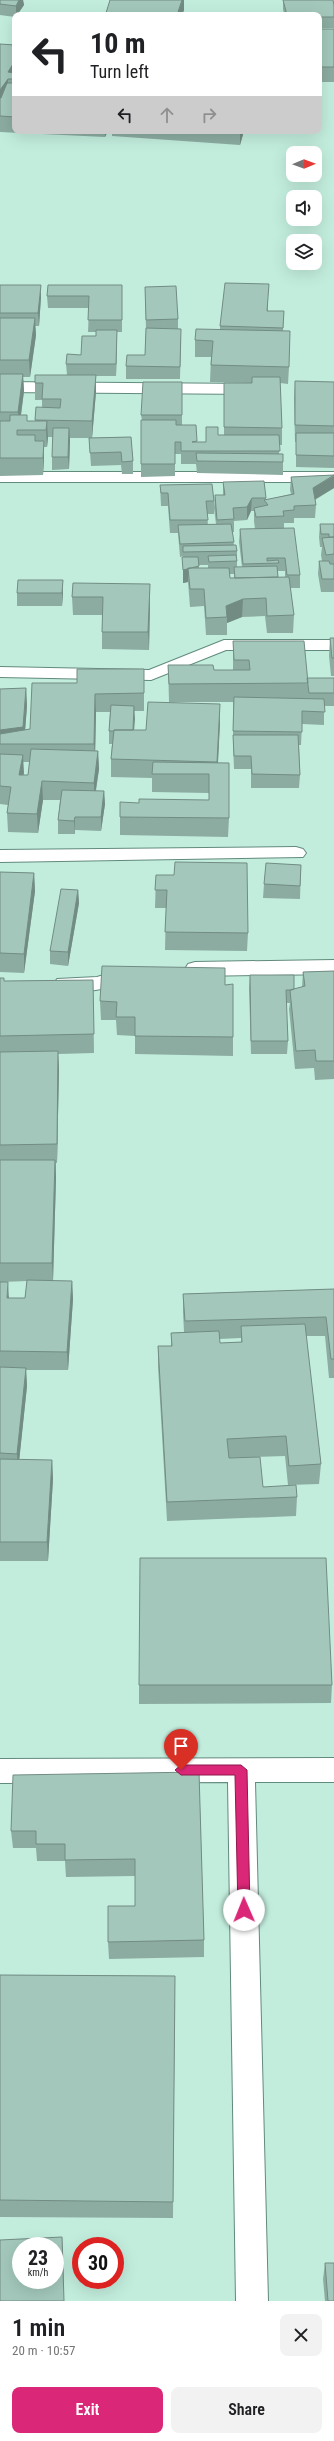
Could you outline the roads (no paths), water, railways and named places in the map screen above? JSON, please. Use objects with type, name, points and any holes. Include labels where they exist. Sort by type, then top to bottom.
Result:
[{"type":"street","points":[[0,387],[270,389]]},
{"type":"street","points":[[0,477],[334,477]]},
{"type":"street","points":[[0,672],[151,674],[224,645],[334,645]]},
{"type":"street","points":[[0,856],[296,853]]},
{"type":"street","points":[[177,969],[334,967]]},
{"type":"street","points":[[45,984],[98,984],[146,969]]},
{"type":"street","points":[[241,1770],[252,2301]]},
{"type":"street","points":[[0,1771],[334,1770]]}]
